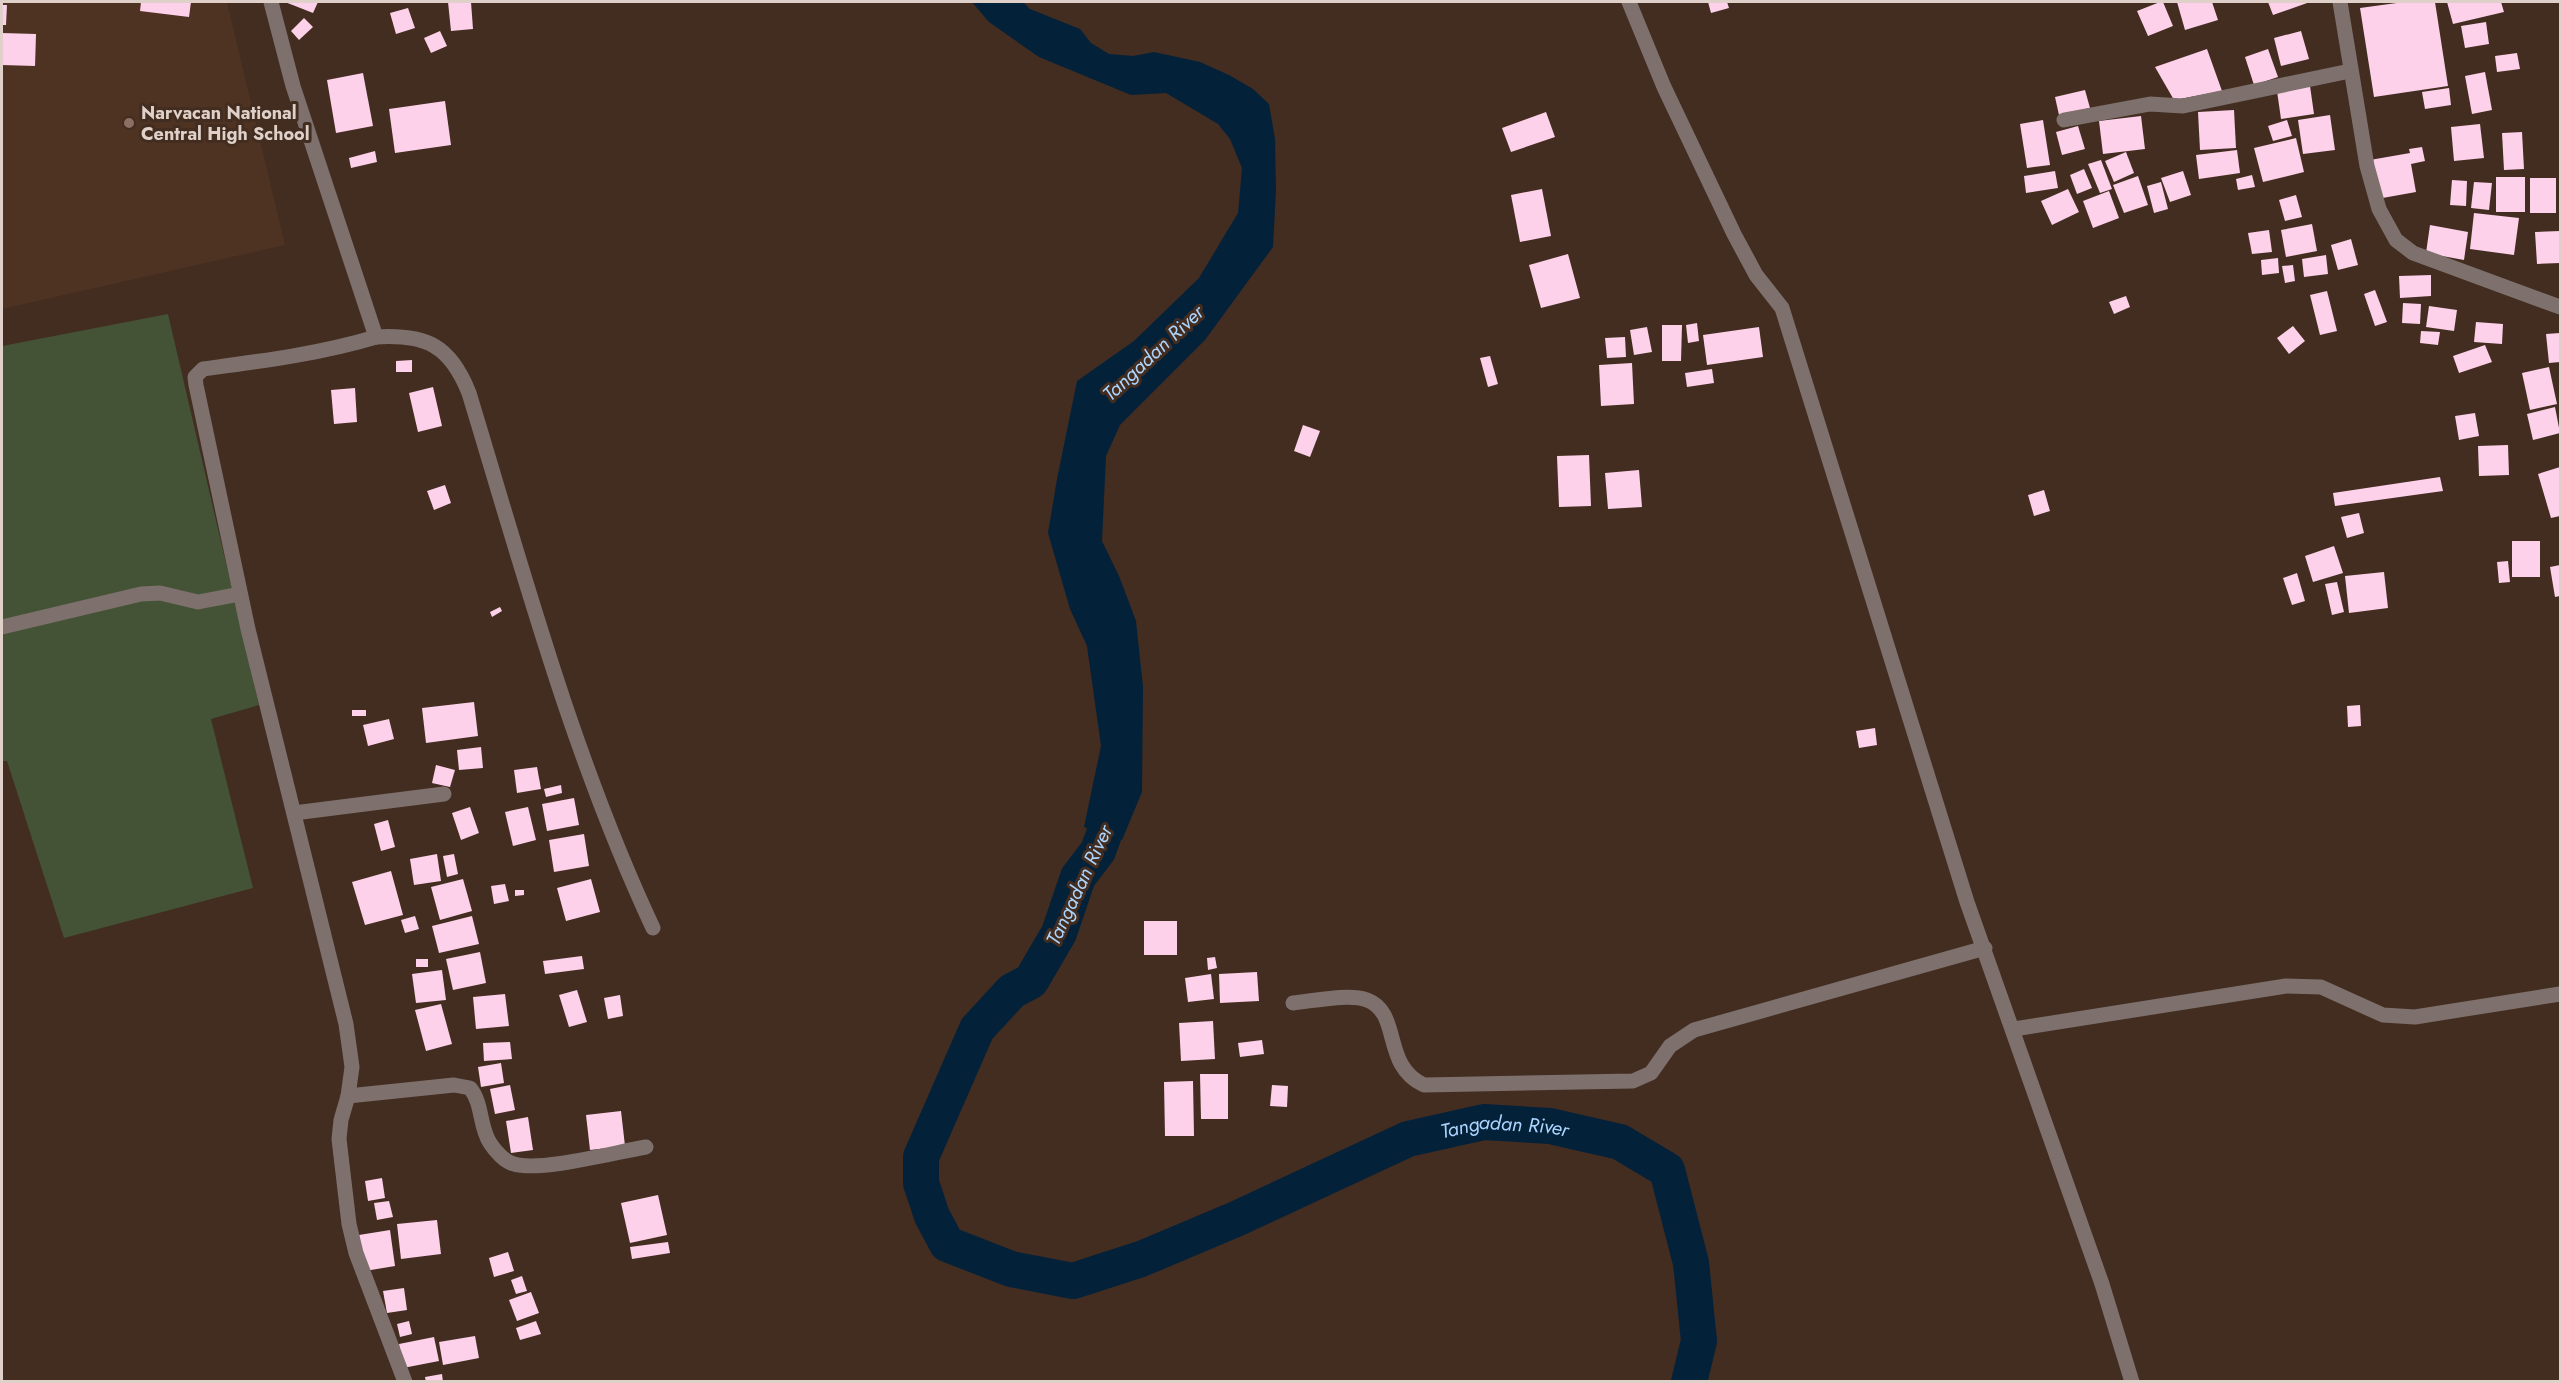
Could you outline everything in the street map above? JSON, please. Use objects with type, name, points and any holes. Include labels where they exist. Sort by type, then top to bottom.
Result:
[{"type":"street","points":[[271,2],[300,108],[376,337]]},
{"type":"street","points":[[1629,2],[1664,87],[1734,234],[1756,275],[1782,308],[1967,902],[2102,1284],[2132,1382]]},
{"type":"street","points":[[2340,2],[2350,71],[2373,188],[2379,209],[2396,240],[2413,253],[2560,307]]},
{"type":"street","points":[[2064,120],[2151,104],[2183,106],[2350,71]]},
{"type":"street","points":[[405,1382],[356,1253],[349,1224],[339,1139],[352,1067],[351,1049],[240,594],[196,385],[198,372],[203,369],[340,348],[376,337],[393,336],[421,340],[440,349],[460,369],[568,714],[620,858],[653,928]]},
{"type":"street","points":[[2,627],[141,594],[160,593],[198,602],[240,594]]},
{"type":"street","points":[[294,813],[444,794]]},
{"type":"street","points":[[1293,1003],[1347,998],[1366,999],[1376,1004],[1387,1020],[1404,1071],[1412,1079],[1425,1085],[1633,1081],[1651,1073],[1670,1046],[1694,1030],[1985,948]]},
{"type":"street","points":[[2013,1029],[2286,986],[2321,987],[2383,1014],[2400,1017],[2415,1017],[2560,994]]},
{"type":"street","points":[[348,1096],[454,1085],[470,1088],[478,1101],[490,1143],[506,1160],[514,1164],[541,1166],[646,1147]]},
{"type":"shaded area","name":"Narvacan National Central High School","points":[[2,2],[227,2],[285,245],[2,309]]},
{"type":"green space","points":[[168,314],[259,705],[211,719],[253,888],[64,938],[7,761],[2,761],[2,346]]},
{"type":"water","points":[[972,2],[1023,2],[1030,9],[1080,29],[1091,43],[1109,54],[1133,56],[1154,52],[1200,62],[1253,89],[1269,104],[1275,139],[1276,191],[1273,247],[1205,340],[1120,425],[1106,456],[1102,541],[1119,576],[1136,621],[1143,687],[1142,792],[1122,840],[1084,827],[1101,746],[1087,646],[1070,609],[1048,533],[1057,479],[1077,381],[1134,341],[1199,278],[1238,213],[1242,168],[1230,139],[1218,124],[1166,93],[1131,95],[1039,57],[989,22]]},
{"type":"building","points":[[141,2],[191,2],[189,17],[140,11]]},
{"type":"building","points":[[285,2],[318,2],[313,13]]},
{"type":"building","points":[[448,2],[471,2],[473,29],[451,31]]},
{"type":"building","points":[[1708,2],[1727,2],[1729,8],[1711,13]]},
{"type":"building","points":[[2163,2],[2173,26],[2148,36],[2137,11]]},
{"type":"building","points":[[2177,2],[2212,2],[2218,20],[2185,30]]},
{"type":"building","points":[[2268,2],[2310,2],[2273,15]]},
{"type":"building","points":[[2404,2],[2435,2],[2448,86],[2374,97],[2360,8]]},
{"type":"building","points":[[2447,2],[2501,2],[2504,12],[2453,24]]},
{"type":"building","points":[[2,5],[7,5],[6,25],[2,25]]},
{"type":"building","points":[[408,8],[415,28],[396,34],[390,13]]},
{"type":"building","points":[[304,18],[313,27],[299,40],[291,31]]},
{"type":"building","points":[[2486,22],[2489,44],[2465,48],[2461,26]]},
{"type":"building","points":[[440,31],[447,46],[431,53],[424,38]]},
{"type":"building","points":[[2301,31],[2309,59],[2281,66],[2274,38]]},
{"type":"building","points":[[2,33],[36,34],[35,66],[2,65]]},
{"type":"building","points":[[2207,49],[2222,91],[2174,100],[2155,67]]},
{"type":"building","points":[[2268,49],[2278,77],[2254,85],[2245,57]]},
{"type":"building","points":[[2517,53],[2520,69],[2497,72],[2495,56]]},
{"type":"building","points":[[2485,72],[2492,110],[2472,114],[2465,76]]},
{"type":"building","points":[[363,73],[373,126],[336,133],[327,80]]},
{"type":"building","points":[[2310,86],[2314,114],[2281,119],[2277,91]]},
{"type":"building","points":[[2449,88],[2451,105],[2425,109],[2422,92]]},
{"type":"building","points":[[2085,90],[2090,108],[2059,115],[2055,97]]},
{"type":"building","points":[[445,101],[451,145],[395,153],[389,109]]},
{"type":"building","points":[[2234,110],[2236,148],[2200,150],[2198,112]]},
{"type":"building","points":[[1546,112],[1555,137],[1511,152],[1502,128]]},
{"type":"building","points":[[2330,115],[2335,150],[2303,154],[2298,120]]},
{"type":"building","points":[[2141,116],[2145,149],[2103,154],[2099,121]]},
{"type":"building","points":[[2043,120],[2050,165],[2027,168],[2020,124]]},
{"type":"building","points":[[2287,120],[2292,136],[2273,141],[2268,126]]},
{"type":"building","points":[[2480,124],[2484,158],[2454,161],[2451,127]]},
{"type":"building","points":[[2078,126],[2085,149],[2062,155],[2056,132]]},
{"type":"building","points":[[2522,132],[2524,169],[2504,170],[2502,133]]},
{"type":"building","points":[[2296,138],[2304,172],[2263,182],[2254,148]]},
{"type":"building","points":[[2422,147],[2425,161],[2411,164],[2416,192],[2377,199],[2370,160],[2410,153],[2409,149]]},
{"type":"building","points":[[2237,150],[2240,173],[2199,179],[2196,155]]},
{"type":"building","points":[[375,151],[377,162],[351,168],[349,158]]},
{"type":"building","points":[[2126,152],[2134,173],[2114,182],[2105,161]]},
{"type":"building","points":[[2101,160],[2112,189],[2100,193],[2088,164]]},
{"type":"building","points":[[2084,169],[2092,188],[2077,194],[2070,175]]},
{"type":"building","points":[[2055,171],[2058,188],[2026,193],[2024,176]]},
{"type":"building","points":[[2183,171],[2191,195],[2170,202],[2161,178]]},
{"type":"building","points":[[2252,175],[2255,187],[2238,190],[2236,179]]},
{"type":"building","points":[[2138,176],[2148,205],[2124,213],[2113,185]]},
{"type":"building","points":[[2496,177],[2525,177],[2525,212],[2496,212]]},
{"type":"building","points":[[2530,178],[2556,178],[2556,213],[2530,213]]},
{"type":"building","points":[[2452,180],[2467,181],[2466,206],[2450,205]]},
{"type":"building","points":[[2161,182],[2168,209],[2154,213],[2147,186]]},
{"type":"building","points":[[2474,182],[2492,183],[2489,210],[2471,208]]},
{"type":"building","points":[[1542,189],[1551,236],[1520,242],[1511,195]]},
{"type":"building","points":[[2068,189],[2079,212],[2052,225],[2041,201]]},
{"type":"building","points":[[2109,191],[2119,218],[2093,228],[2083,201]]},
{"type":"building","points":[[2296,195],[2302,217],[2285,221],[2279,200]]},
{"type":"building","points":[[2474,213],[2519,218],[2514,255],[2470,249]]},
{"type":"building","points":[[2312,224],[2317,251],[2286,257],[2281,230]]},
{"type":"building","points":[[2430,225],[2468,232],[2464,260],[2426,253]]},
{"type":"building","points":[[2269,230],[2272,252],[2252,254],[2248,233]]},
{"type":"building","points":[[2560,231],[2560,263],[2537,264],[2535,232]]},
{"type":"building","points":[[2351,239],[2358,265],[2338,270],[2331,245]]},
{"type":"building","points":[[1568,254],[1580,298],[1541,308],[1529,265]]},
{"type":"building","points":[[2326,255],[2328,274],[2304,277],[2302,259]]},
{"type":"building","points":[[2278,258],[2279,273],[2262,275],[2261,260]]},
{"type":"building","points":[[2293,265],[2295,281],[2285,283],[2282,266]]},
{"type":"building","points":[[2431,275],[2431,296],[2400,298],[2399,276]]},
{"type":"building","points":[[2375,290],[2387,322],[2375,326],[2364,294]]},
{"type":"building","points":[[2327,291],[2337,331],[2320,335],[2310,295]]},
{"type":"building","points":[[2126,296],[2130,307],[2114,314],[2109,302]]},
{"type":"building","points":[[2403,303],[2421,304],[2420,324],[2402,323]]},
{"type":"building","points":[[2429,306],[2457,310],[2454,331],[2426,327]]},
{"type":"building","points":[[2476,322],[2503,324],[2502,344],[2474,342]]},
{"type":"building","points":[[1697,323],[1699,341],[1688,343],[1686,325]]},
{"type":"building","points":[[1662,325],[1682,325],[1681,361],[1662,361]]},
{"type":"building","points":[[2293,326],[2305,341],[2289,354],[2277,338]]},
{"type":"building","points":[[1647,327],[1652,352],[1634,355],[1630,330]]},
{"type":"building","points":[[1759,327],[1763,357],[1707,365],[1703,335]]},
{"type":"building","points":[[2421,331],[2440,332],[2438,345],[2420,343]]},
{"type":"building","points":[[2560,333],[2560,362],[2549,363],[2546,334]]},
{"type":"building","points":[[1625,337],[1626,357],[1607,358],[1605,338]]},
{"type":"building","points":[[2485,345],[2492,362],[2459,373],[2453,356]]},
{"type":"building","points":[[1490,356],[1498,384],[1488,387],[1480,358]]},
{"type":"building","points":[[412,360],[412,372],[396,372],[396,361]]},
{"type":"building","points":[[1632,363],[1634,404],[1601,406],[1599,365]]},
{"type":"building","points":[[2549,367],[2557,404],[2530,410],[2522,373]]},
{"type":"building","points":[[1712,369],[1714,383],[1687,387],[1685,373]]},
{"type":"building","points":[[433,387],[442,426],[418,432],[409,393]]},
{"type":"building","points":[[355,388],[357,422],[334,424],[331,390]]},
{"type":"building","points":[[2555,407],[2560,433],[2533,440],[2527,414]]},
{"type":"building","points":[[2475,413],[2479,436],[2459,440],[2455,416]]},
{"type":"building","points":[[1303,425],[1320,431],[1310,457],[1294,451]]},
{"type":"building","points":[[2508,445],[2509,475],[2479,476],[2478,446]]},
{"type":"building","points":[[1589,455],[1591,506],[1559,507],[1557,456]]},
{"type":"building","points":[[2560,467],[2560,516],[2551,518],[2538,474]]},
{"type":"building","points":[[1639,470],[1642,507],[1608,509],[1605,473]]},
{"type":"building","points":[[2440,477],[2443,491],[2335,506],[2333,493]]},
{"type":"building","points":[[445,485],[451,503],[434,510],[427,491]]},
{"type":"building","points":[[2044,490],[2050,511],[2034,516],[2028,495]]},
{"type":"building","points":[[2359,513],[2364,533],[2347,538],[2341,517]]},
{"type":"building","points":[[2512,541],[2540,541],[2540,577],[2512,577]]},
{"type":"building","points":[[2334,546],[2343,573],[2313,582],[2305,556]]},
{"type":"building","points":[[2508,561],[2510,582],[2499,583],[2497,562]]},
{"type":"building","points":[[2560,565],[2560,596],[2555,597],[2550,567]]},
{"type":"building","points":[[2384,572],[2388,608],[2349,613],[2345,576]]},
{"type":"building","points":[[2297,573],[2305,601],[2292,605],[2283,578]]},
{"type":"building","points":[[2337,582],[2344,612],[2332,615],[2325,584]]},
{"type":"building","points":[[500,607],[502,611],[492,617],[490,612]]},
{"type":"building","points":[[474,702],[478,736],[426,743],[422,708]]},
{"type":"building","points":[[2360,705],[2361,726],[2348,727],[2347,706]]},
{"type":"building","points":[[352,710],[366,710],[366,716],[352,716]]},
{"type":"building","points":[[389,719],[394,739],[368,746],[363,725]]},
{"type":"building","points":[[1875,728],[1877,745],[1859,748],[1856,731]]},
{"type":"building","points":[[481,747],[483,768],[459,770],[457,750]]},
{"type":"building","points":[[436,765],[455,770],[450,787],[432,783]]},
{"type":"building","points":[[537,767],[541,789],[517,793],[514,770]]},
{"type":"building","points":[[561,785],[562,793],[546,797],[544,789]]},
{"type":"building","points":[[574,798],[579,825],[547,831],[542,804]]},
{"type":"building","points":[[470,807],[479,833],[461,840],[452,813]]},
{"type":"building","points":[[528,807],[536,840],[513,846],[505,812]]},
{"type":"building","points":[[388,820],[395,847],[381,851],[374,824]]},
{"type":"building","points":[[584,834],[589,866],[554,872],[549,840]]},
{"type":"building","points":[[437,854],[441,881],[414,885],[410,859]]},
{"type":"building","points":[[454,854],[458,874],[447,877],[443,856]]},
{"type":"building","points":[[391,871],[403,915],[365,925],[352,882]]},
{"type":"building","points":[[463,879],[472,911],[440,920],[431,887]]},
{"type":"building","points":[[591,879],[600,912],[566,921],[557,888]]},
{"type":"building","points":[[505,884],[509,901],[494,904],[491,886]]},
{"type":"building","points":[[515,890],[524,890],[524,895],[515,896]]},
{"type":"building","points":[[415,916],[419,929],[405,933],[401,920]]},
{"type":"building","points":[[472,916],[479,944],[439,953],[432,926]]},
{"type":"building","points":[[1144,921],[1177,921],[1177,955],[1144,955]]},
{"type":"building","points":[[480,952],[486,983],[453,990],[446,959]]},
{"type":"building","points":[[582,956],[584,969],[545,974],[543,961]]},
{"type":"building","points":[[1215,957],[1217,968],[1208,970],[1207,958]]},
{"type":"building","points":[[416,959],[428,959],[428,967],[416,967]]},
{"type":"building","points":[[442,970],[446,1000],[416,1003],[412,974]]},
{"type":"building","points":[[1257,972],[1259,1001],[1220,1003],[1219,974]]},
{"type":"building","points":[[1211,974],[1214,999],[1188,1002],[1185,978]]},
{"type":"building","points":[[577,990],[587,1022],[569,1027],[559,995]]},
{"type":"building","points":[[505,994],[509,1026],[476,1029],[473,997]]},
{"type":"building","points":[[620,995],[623,1016],[608,1019],[604,998]]},
{"type":"building","points":[[441,1004],[452,1044],[426,1051],[415,1010]]},
{"type":"building","points":[[1213,1021],[1215,1059],[1181,1061],[1179,1023]]},
{"type":"building","points":[[1262,1040],[1264,1054],[1240,1057],[1238,1043]]},
{"type":"building","points":[[510,1042],[512,1059],[484,1061],[483,1043]]},
{"type":"building","points":[[501,1063],[504,1083],[481,1087],[478,1067]]},
{"type":"building","points":[[1200,1074],[1228,1074],[1228,1119],[1201,1119]]},
{"type":"building","points":[[1193,1081],[1194,1136],[1165,1136],[1164,1082]]},
{"type":"building","points":[[510,1085],[515,1110],[495,1114],[490,1089]]},
{"type":"building","points":[[1272,1085],[1288,1086],[1287,1107],[1270,1106]]},
{"type":"building","points":[[621,1111],[625,1146],[590,1150],[586,1115]]},
{"type":"building","points":[[528,1117],[533,1150],[511,1153],[506,1121]]},
{"type":"building","points":[[382,1178],[385,1198],[368,1201],[365,1181]]},
{"type":"building","points":[[658,1195],[667,1235],[630,1243],[621,1203]]},
{"type":"building","points":[[389,1201],[393,1217],[377,1220],[374,1203]]},
{"type":"building","points":[[437,1220],[441,1254],[401,1259],[397,1224]]},
{"type":"building","points":[[390,1230],[395,1266],[365,1271],[359,1235]]},
{"type":"building","points":[[668,1242],[670,1253],[632,1259],[630,1247]]},
{"type":"building","points":[[508,1252],[514,1271],[494,1277],[489,1258]]},
{"type":"building","points":[[522,1276],[527,1291],[516,1294],[511,1280]]},
{"type":"building","points":[[404,1288],[407,1310],[387,1313],[383,1291]]},
{"type":"building","points":[[531,1292],[539,1313],[517,1321],[509,1300]]},
{"type":"building","points":[[409,1321],[412,1334],[400,1337],[397,1324]]},
{"type":"building","points":[[536,1321],[541,1334],[520,1340],[516,1328]]},
{"type":"building","points":[[475,1336],[479,1358],[443,1365],[439,1342]]},
{"type":"building","points":[[434,1337],[439,1361],[403,1368],[399,1344]]},
{"type":"building","points":[[442,1374],[443,1382],[426,1382],[425,1377]]},
{"type":"waterway","name":"Tangadan River","points":[[1111,787],[1113,809],[1098,851],[1078,877],[1059,933],[1031,981],[1012,991],[977,1029],[921,1157],[921,1183],[932,1216],[947,1244],[1011,1269],[1073,1281],[1141,1259],[1236,1219],[1408,1139],[1484,1122],[1550,1126],[1620,1142],[1667,1170],[1691,1263],[1699,1341],[1689,1382]]},
{"type":"place","name":"Narvacan National Central High School","points":[[129,123]]}]
